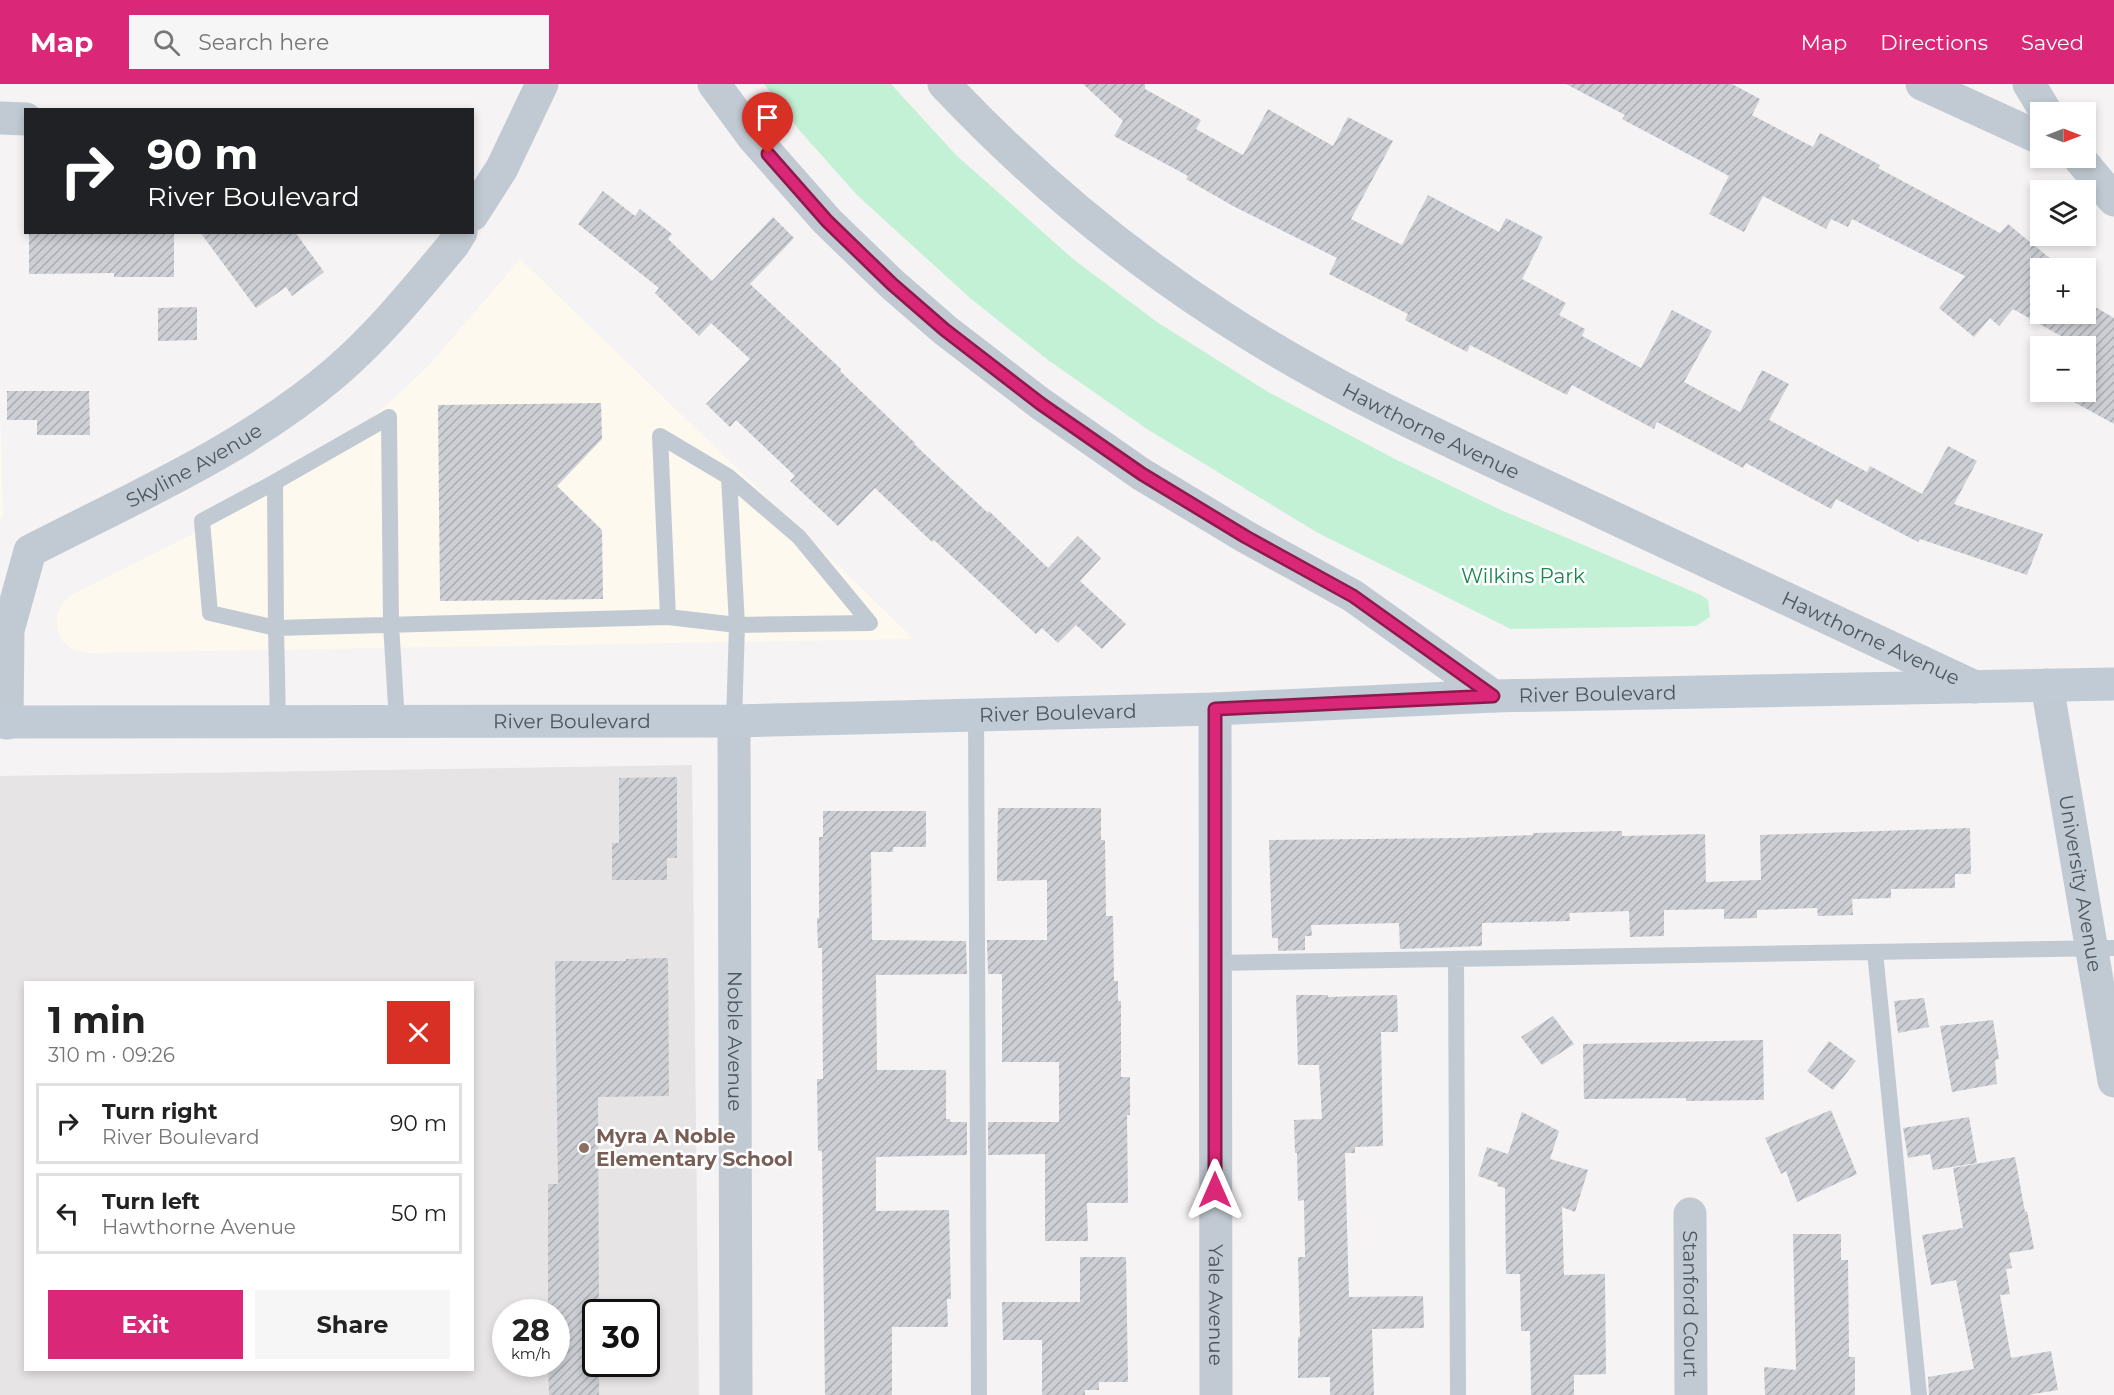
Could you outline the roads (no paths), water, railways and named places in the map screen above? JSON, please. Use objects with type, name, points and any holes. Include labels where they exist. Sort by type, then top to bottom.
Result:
[{"type":"main road","name":"River Boulevard","points":[[4,722],[734,721],[1215,709],[1493,696],[2114,684]]},
{"type":"street","points":[[474,212],[502,168],[542,84]]},
{"type":"street","points":[[714,84],[753,137],[827,221],[892,284],[945,330],[1041,404],[1142,474],[1246,537],[1353,596],[1493,696]]},
{"type":"street","name":"Hawthorne Avenue","points":[[944,84],[984,127],[1059,196],[1138,260],[1222,317],[1309,369],[1465,449],[1975,687]]},
{"type":"street","points":[[1922,84],[2030,133]]},
{"type":"street","points":[[2029,84],[2040,102]]},
{"type":"street","points":[[0,118],[24,119]]},
{"type":"street","points":[[2087,168],[2114,200]]},
{"type":"street","name":"Skyline Avenue","points":[[4,722],[11,592],[30,551],[219,454],[274,419],[336,372],[393,318],[451,237]]},
{"type":"street","name":"University Avenue","points":[[2047,685],[2103,948],[2114,1081]]},
{"type":"street","name":"Yale Avenue","points":[[1215,709],[1216,1395]]},
{"type":"street","name":"Noble Avenue","points":[[734,721],[735,1395]]},
{"type":"street","name":"Stanford Court","points":[[1690,1214],[1691,1395]]},
{"type":"lane","points":[[397,722],[391,624],[388,417],[202,521],[210,613],[276,628],[391,624],[668,617],[737,625],[870,623],[799,537],[729,477],[660,436],[668,617]]},
{"type":"lane","points":[[729,477],[737,625],[734,721]]},
{"type":"lane","points":[[275,482],[278,722]]},
{"type":"lane","points":[[976,715],[979,1395]]},
{"type":"lane","points":[[1215,963],[2103,948]]},
{"type":"lane","points":[[1875,952],[1919,1395]]},
{"type":"lane","points":[[1455,959],[1458,1395]]},
{"type":"place","name":"Myra A Noble Elementary School","points":[[584,1148]]},
{"type":"park label","name":"Wilkins Park","points":[[1523,576]]}]
